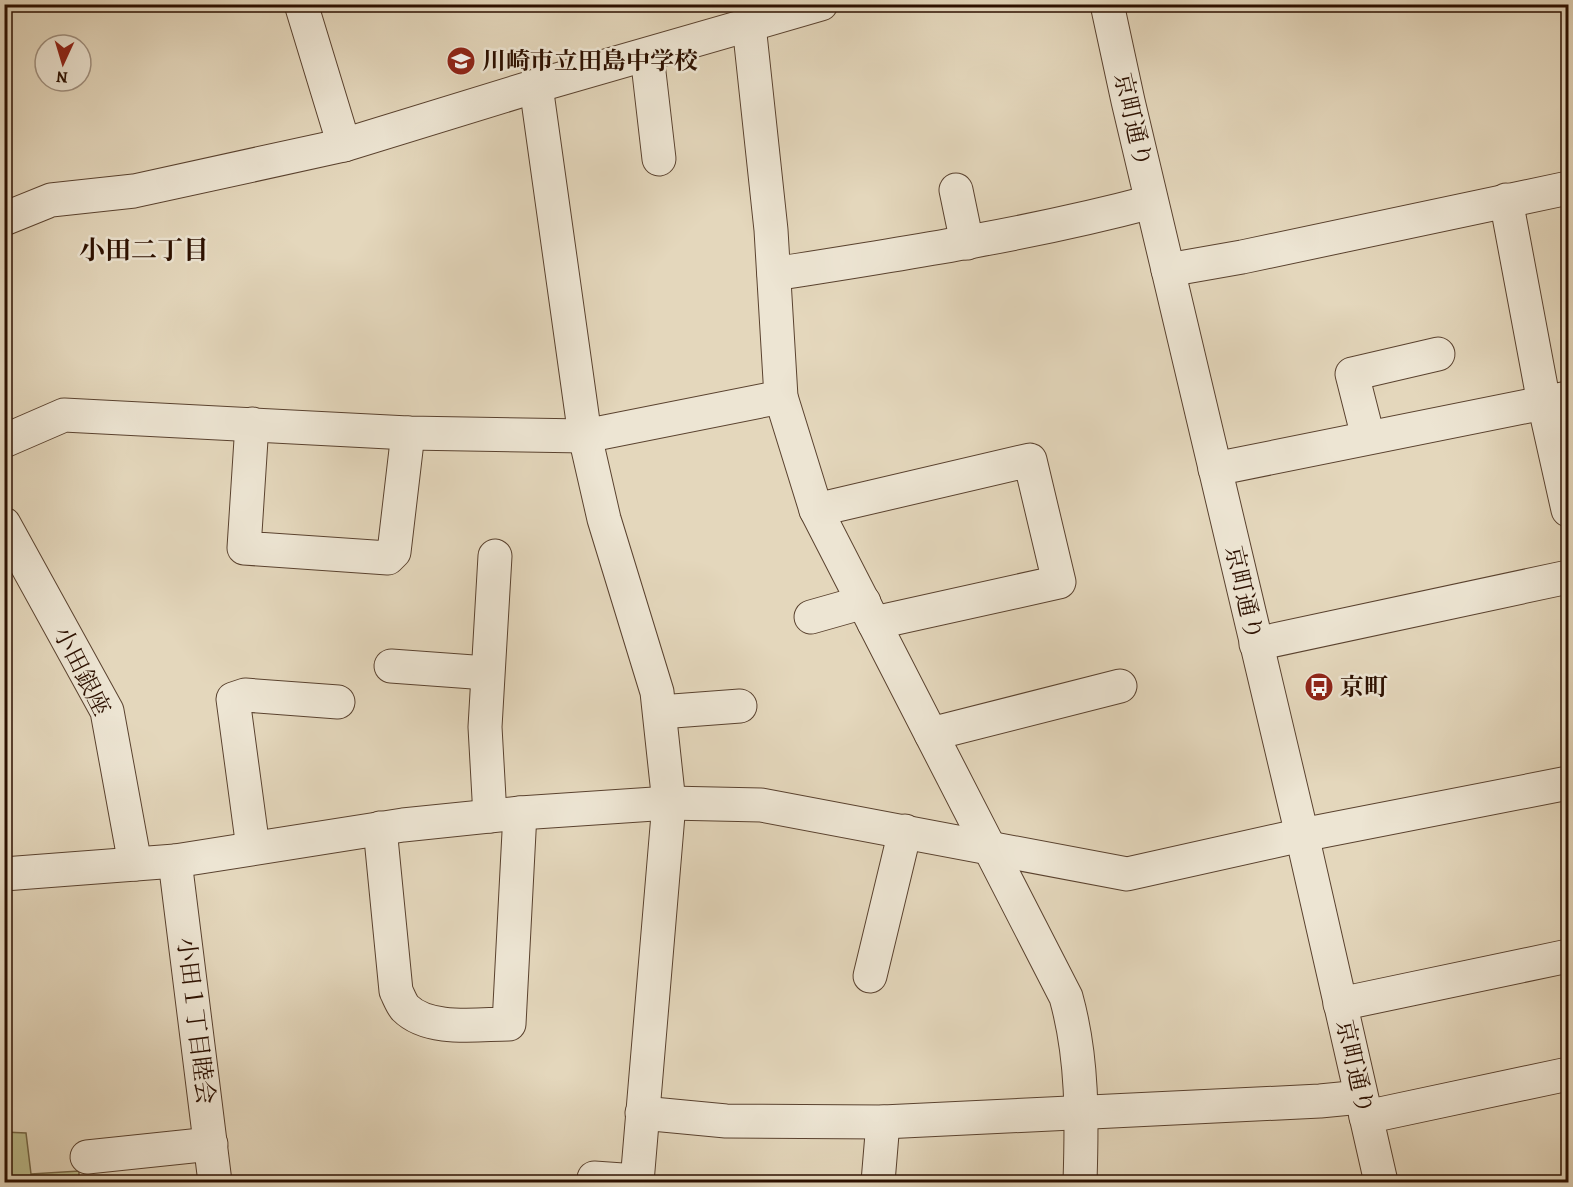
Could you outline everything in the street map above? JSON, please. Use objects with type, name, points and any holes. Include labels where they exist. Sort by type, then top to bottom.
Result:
[{"type":"street","points":[[301,4],[344,145]]},
{"type":"street","points":[[4,219],[51,200],[134,191],[344,145],[536,86],[821,4]]},
{"type":"street","name":"京町通り","points":[[1107,4],[1151,202],[1302,835],[1381,1182]]},
{"type":"street","points":[[749,25],[771,230],[781,397],[816,510],[1066,997],[1078,1052],[1082,1112],[1080,1182]]},
{"type":"street","points":[[647,55],[660,159]]},
{"type":"street","points":[[536,86],[585,436],[604,519],[657,692],[669,803],[637,1182],[594,1178]]},
{"type":"street","points":[[1168,270],[1242,257],[1569,188]]},
{"type":"street","points":[[956,190],[967,243]]},
{"type":"street","points":[[1506,200],[1556,401],[1569,510]]},
{"type":"street","points":[[774,274],[967,243],[1151,202]]},
{"type":"street","points":[[1368,437],[1352,374],[1438,354]]},
{"type":"street","points":[[4,441],[64,415],[408,433],[585,436],[781,397]]},
{"type":"street","points":[[1215,469],[1556,401]]},
{"type":"street","points":[[252,424],[244,548],[388,558],[394,552],[408,433]]},
{"type":"street","points":[[810,617],[869,613],[1059,582],[1030,460],[816,510]]},
{"type":"street","name":"小田銀座","points":[[4,524],[107,711],[135,864]]},
{"type":"street","points":[[380,828],[396,992],[404,1006],[417,1017],[436,1024],[509,1024],[505,815],[485,727],[495,556]]},
{"type":"street","points":[[1256,644],[1569,577]]},
{"type":"street","points":[[391,666],[487,673]]},
{"type":"street","points":[[931,734],[1119,686]]},
{"type":"street","points":[[253,849],[233,699],[245,695],[338,702]]},
{"type":"street","points":[[660,712],[740,706]]},
{"type":"street","points":[[4,874],[175,861],[380,828],[505,815],[669,803],[761,806],[989,846],[1127,874],[1302,835],[1569,783]]},
{"type":"street","points":[[870,976],[905,831]]},
{"type":"street","name":"小田１丁目睦会","points":[[175,861],[215,1182]]},
{"type":"street","points":[[1340,1004],[1569,956]]},
{"type":"street","points":[[642,1113],[726,1120],[883,1122],[1320,1101],[1364,1107],[1569,1074]]},
{"type":"street","points":[[878,1182],[883,1122]]},
{"type":"street","points":[[87,1157],[211,1144]]},
{"type":"green space","points":[[4,1132],[26,1133],[31,1174],[79,1171],[79,1182],[5,1182]]},
{"type":"place","name":"川崎市立田島中学校","points":[[461,61]]},
{"type":"place","name":"京町","points":[[1319,687]]},
{"type":"district","name":"小田二丁目","points":[[144,250]]}]
